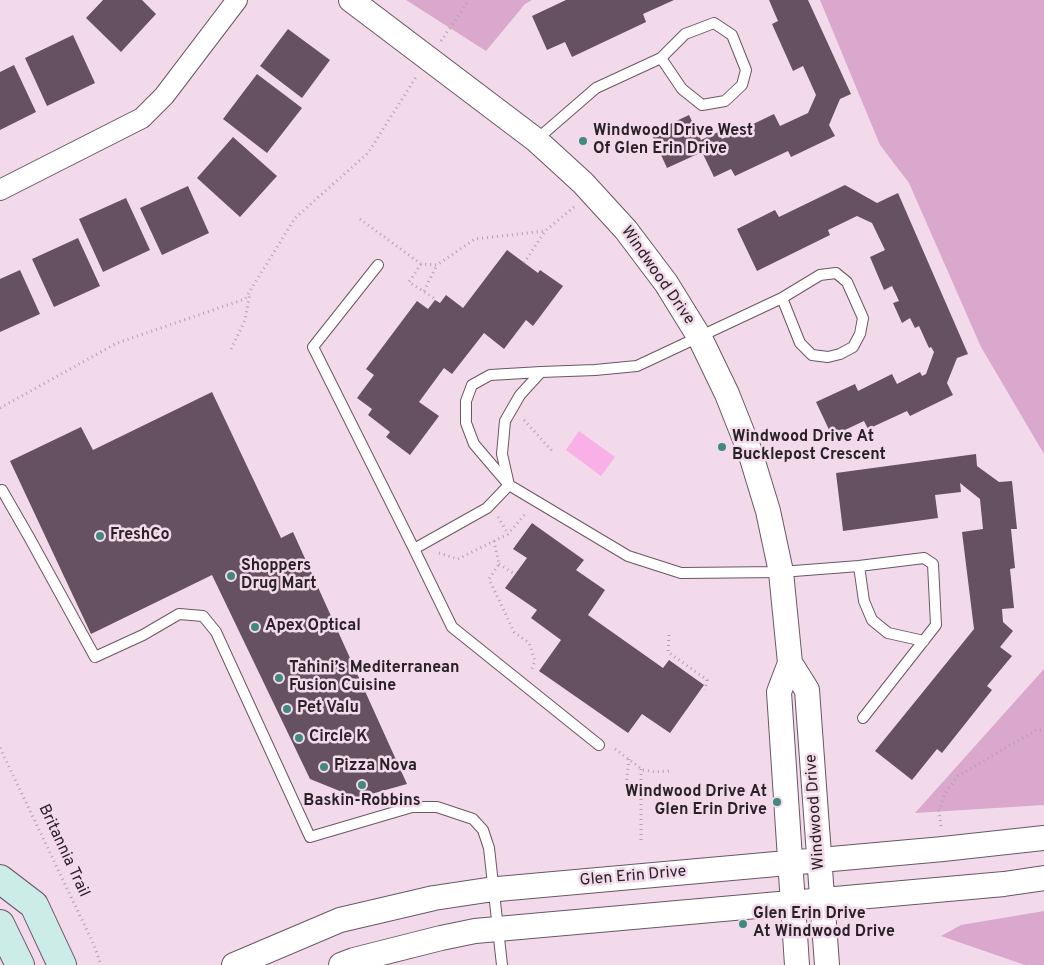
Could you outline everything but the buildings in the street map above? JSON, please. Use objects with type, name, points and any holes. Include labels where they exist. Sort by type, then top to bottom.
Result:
[{"type":"main road","points":[[0,879],[34,905],[62,965]]},
{"type":"main road","points":[[0,924],[20,965]]},
{"type":"street","points":[[0,190],[142,118],[164,96],[237,0]]},
{"type":"street","name":"Windwood Drive","points":[[351,0],[536,140],[592,192],[626,230],[666,283],[700,338],[728,394],[750,452],[768,511],[781,572],[790,663],[779,692],[797,965]]},
{"type":"street","name":"Windwood Drive","points":[[790,663],[807,690],[827,965]]},
{"type":"street","name":"Glen Erin Drive","points":[[234,965],[340,920],[434,898],[494,890],[1044,838]]},
{"type":"street","points":[[340,965],[441,938],[499,929],[1004,884],[1044,878]]},
{"type":"lane","points":[[536,140],[596,88],[661,58],[685,34],[714,23],[732,35],[746,70],[742,85],[725,101],[702,105],[682,90],[661,58]]},
{"type":"lane","points":[[378,265],[313,347],[416,548],[452,627],[599,745]]},
{"type":"lane","points":[[782,298],[800,343],[812,356],[828,357],[840,354],[853,347],[860,334],[863,318],[847,282],[836,273],[820,275],[782,298],[637,366],[490,375],[472,385],[466,401],[466,423],[474,444],[509,485],[628,556],[681,573],[781,572],[858,566],[924,558],[933,564],[936,625],[863,718]]},
{"type":"lane","points":[[509,485],[502,454],[505,421],[520,396],[541,372]]},
{"type":"lane","points":[[416,548],[487,508],[509,485]]},
{"type":"lane","points":[[0,491],[2,490],[29,537],[95,658],[143,635],[179,614],[203,616],[220,641],[310,837],[412,807],[437,807],[473,819],[483,830],[489,848],[502,965]]},
{"type":"lane","points":[[858,566],[864,601],[872,620],[888,634],[924,641]]},
{"type":"path","points":[[0,408],[117,342],[244,299],[295,218],[368,153],[428,58],[469,0]]},
{"type":"path","points":[[524,263],[545,231],[592,192]]},
{"type":"path","points":[[360,219],[421,264],[437,265]]},
{"type":"path","points":[[424,291],[437,265],[474,238],[545,231]]},
{"type":"path","points":[[421,264],[409,282],[435,299]]},
{"type":"path","points":[[231,349],[245,320],[250,290]]},
{"type":"path","points":[[513,408],[554,453]]},
{"type":"path","points":[[416,548],[458,559],[508,534],[537,502]]},
{"type":"path","points":[[494,542],[499,564],[513,573]]},
{"type":"path","points":[[499,564],[489,579],[514,632],[529,644],[535,661],[524,685]]},
{"type":"path","points":[[669,635],[668,652],[707,680],[705,690]]},
{"type":"path","points":[[943,849],[940,811],[945,793],[958,776],[1036,730],[1044,730]]},
{"type":"path","points":[[599,745],[610,745],[641,768],[655,772],[669,771]]},
{"type":"path","name":"Britannia Trail","points":[[0,748],[94,945],[101,965]]},
{"type":"path","points":[[628,759],[626,786],[641,788]]},
{"type":"path","points":[[641,768],[641,840]]},
{"type":"shaded area","points":[[406,0],[532,0],[525,4],[486,51]]},
{"type":"shaded area","points":[[820,0],[1044,0],[1044,454],[981,347],[909,183],[880,145]]},
{"type":"shaded area","points":[[579,431],[615,457],[601,476],[566,450]]},
{"type":"shaded area","points":[[1044,669],[1044,805],[915,813]]},
{"type":"shaded area","points":[[1044,911],[1044,965],[1025,965],[941,936],[961,925]]},
{"type":"place","name":"Windwood Drive West Of Glen Erin Drive","points":[[583,141]]},
{"type":"place","name":"Windwood Drive At Bucklepost Crescent","points":[[722,447]]},
{"type":"place","name":"FreshCo","points":[[100,536]]},
{"type":"place","name":"Shoppers Drug Mart","points":[[231,576]]},
{"type":"place","name":"Apex Optical","points":[[255,627]]},
{"type":"place","name":"Tahini’s Mediterranean Fusion Cuisine","points":[[279,678]]},
{"type":"place","name":"Pet Valu","points":[[287,709]]},
{"type":"place","name":"Circle K","points":[[299,738]]},
{"type":"place","name":"Pizza Nova","points":[[324,767]]},
{"type":"place","name":"Baskin-Robbins","points":[[362,785]]},
{"type":"place","name":"Windwood Drive At Glen Erin Drive","points":[[777,802]]},
{"type":"place","name":"Glen Erin Drive At Windwood Drive","points":[[743,924]]}]
